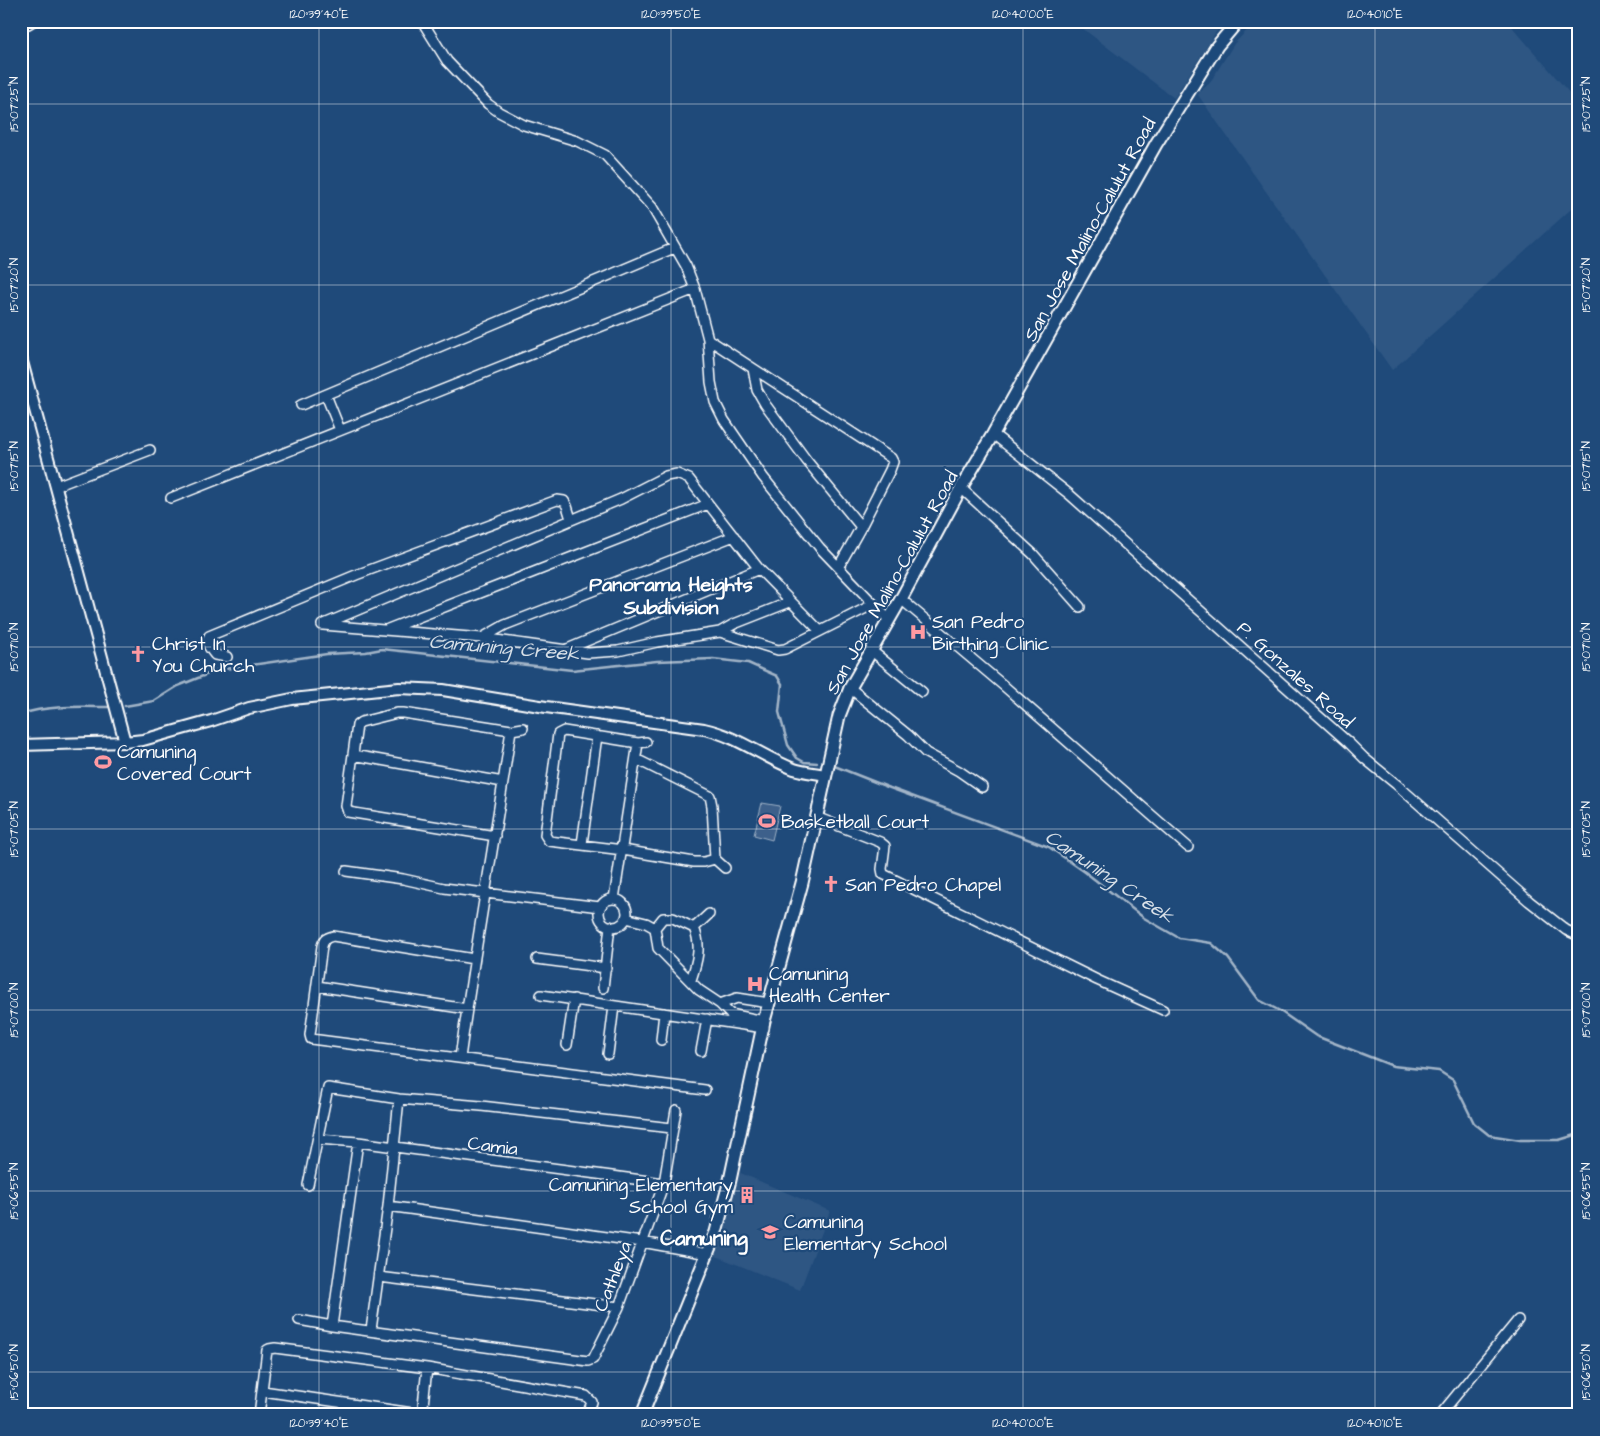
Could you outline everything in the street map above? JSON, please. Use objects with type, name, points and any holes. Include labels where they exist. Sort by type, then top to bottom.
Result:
[{"type":"main road","name":"San Jose Malino-Calulut Road","points":[[642,1415],[708,1254],[726,1200],[764,1024],[802,883],[839,716],[850,688],[1156,144],[1217,46],[1238,21]]},
{"type":"street","points":[[422,21],[448,61],[478,95],[499,112],[524,125],[577,141],[605,155],[652,207],[686,266],[694,289],[708,339],[711,382],[716,402],[724,420],[763,477],[820,548],[889,620]]},
{"type":"street","points":[[301,404],[674,248]]},
{"type":"street","points":[[170,498],[694,289]]},
{"type":"street","points":[[708,339],[891,458],[893,462],[861,527],[839,566]]},
{"type":"street","points":[[21,358],[124,742]]},
{"type":"street","points":[[753,369],[757,390],[765,404],[807,461],[861,527]]},
{"type":"street","points":[[326,395],[340,430]]},
{"type":"street","name":"P. Gonzales Road","points":[[993,434],[1069,494],[1364,758],[1529,901],[1566,930],[1579,936]]},
{"type":"street","points":[[56,486],[150,450]]},
{"type":"street","points":[[790,602],[734,624],[720,632],[657,642],[618,651],[588,653],[482,638],[322,625],[621,499],[666,476],[677,474],[689,479],[759,569],[820,631]]},
{"type":"street","points":[[961,488],[1033,554],[1080,607]]},
{"type":"street","points":[[227,657],[215,655],[212,652],[208,645],[207,639],[209,636],[356,575],[557,500],[564,501],[572,519]]},
{"type":"street","points":[[385,630],[708,504]]},
{"type":"street","points":[[482,638],[505,624],[734,536]]},
{"type":"street","points":[[565,650],[759,569]]},
{"type":"street","points":[[901,600],[1004,686],[1188,846]]},
{"type":"street","points":[[720,632],[778,650],[785,649],[874,604]]},
{"type":"street","points":[[872,651],[922,692]]},
{"type":"street","points":[[21,745],[124,742],[155,736],[250,708],[292,698],[399,688],[428,688],[556,709],[704,729],[722,733],[774,760],[796,769],[825,775]]},
{"type":"street","points":[[850,688],[908,735],[926,754],[959,770],[982,787]]},
{"type":"street","points":[[494,836],[348,812],[346,806],[358,723],[397,713],[511,730],[523,728]]},
{"type":"street","points":[[460,1058],[511,730]]},
{"type":"street","points":[[614,899],[623,850],[636,759],[642,742],[564,731],[558,734],[545,835],[549,841],[582,844],[623,850],[694,862],[715,859]]},
{"type":"street","points":[[582,844],[597,736]]},
{"type":"street","points":[[353,755],[503,782]]},
{"type":"street","points":[[636,759],[710,796],[715,859],[726,868]]},
{"type":"street","points":[[816,817],[885,846],[883,874],[1097,980],[1163,1010]]},
{"type":"street","points":[[346,871],[403,879],[444,888],[600,907]]},
{"type":"street","points":[[614,899],[619,900],[625,905],[626,918],[618,926],[610,926],[600,918],[600,907],[606,901],[614,899]]},
{"type":"street","points":[[694,928],[709,914]]},
{"type":"street","points":[[626,918],[646,923],[655,928]]},
{"type":"street","points":[[691,980],[699,949],[698,937],[694,928],[673,918],[663,918],[655,928],[658,948],[670,962],[700,990],[720,1004],[730,1014],[764,1024]]},
{"type":"street","points":[[603,988],[610,926]]},
{"type":"street","points":[[474,959],[333,936],[324,940],[310,1035],[311,1039],[705,1090]]},
{"type":"street","points":[[537,959],[606,968]]},
{"type":"street","points":[[317,986],[467,1009]]},
{"type":"street","points":[[541,995],[707,1019],[764,1024]]},
{"type":"street","points":[[720,1004],[737,998],[770,1003]]},
{"type":"street","points":[[567,1045],[574,999]]},
{"type":"street","points":[[608,1054],[614,1006]]},
{"type":"street","points":[[661,1040],[664,1013]]},
{"type":"street","points":[[701,1051],[707,1019]]},
{"type":"street","points":[[308,1185],[328,1088],[400,1099],[481,1106],[672,1128]]},
{"type":"street","points":[[298,1320],[371,1330],[400,1099]]},
{"type":"street","name":"Cathleya","points":[[371,1330],[588,1361],[596,1357],[619,1307],[664,1183],[676,1110]]},
{"type":"street","name":"Camia","points":[[318,1139],[358,1142],[664,1183]]},
{"type":"street","points":[[332,1326],[358,1142]]},
{"type":"street","points":[[388,1206],[642,1242],[708,1254]]},
{"type":"street","points":[[379,1277],[619,1307]]},
{"type":"street","points":[[1440,1415],[1518,1320]]},
{"type":"street","points":[[260,1415],[267,1350],[272,1348],[427,1368],[586,1396],[592,1402],[587,1415]]},
{"type":"street","points":[[263,1391],[423,1415],[427,1368]]},
{"type":"shaded area","points":[[1073,21],[1227,21],[1216,32],[1174,98]]},
{"type":"shaded area","points":[[1256,21],[1507,21],[1579,104],[1579,202],[1392,370],[1198,95],[1202,88],[1209,84],[1234,44]]},
{"type":"shaded area","name":"Basketball Court","points":[[762,803],[780,806],[772,840],[754,835]]},
{"type":"shaded area","name":"Camuning Elementary School","points":[[738,1172],[830,1211],[800,1290],[711,1254]]},
{"type":"waterway","name":"Camuning Creek","points":[[125,706],[154,701],[178,686],[218,670],[327,654],[366,652],[382,649],[572,670],[657,661],[713,659],[748,663],[777,676],[782,684],[779,712],[788,745],[797,758],[804,762],[817,763]]},
{"type":"waterway","name":"Camuning Creek","points":[[21,714],[54,708],[109,707]]},
{"type":"waterway","name":"Camuning Creek","points":[[832,765],[1049,847],[1085,872],[1144,918],[1179,938],[1211,943],[1228,958],[1259,1000],[1280,1011],[1316,1036],[1393,1066],[1439,1071],[1453,1080],[1474,1123],[1489,1135],[1520,1140],[1559,1140],[1579,1134]]},
{"type":"place","name":"San Pedro Birthing Clinic","points":[[918,632]]},
{"type":"place","name":"Christ In You Church","points":[[138,654]]},
{"type":"place","name":"Camuning Covered Court","points":[[103,762]]},
{"type":"place","name":"Basketball Court","points":[[767,821]]},
{"type":"place","name":"San Pedro Chapel","points":[[831,884]]},
{"type":"place","name":"Camuning Health Center","points":[[755,984]]},
{"type":"place","name":"Camuning Elementary School Gym","points":[[747,1195]]},
{"type":"place","name":"Camuning Elementary School","points":[[770,1232]]},
{"type":"district","name":"Panorama Heights Subdivision","points":[[671,596]]},
{"type":"district","name":"Camuning","points":[[704,1238]]}]
